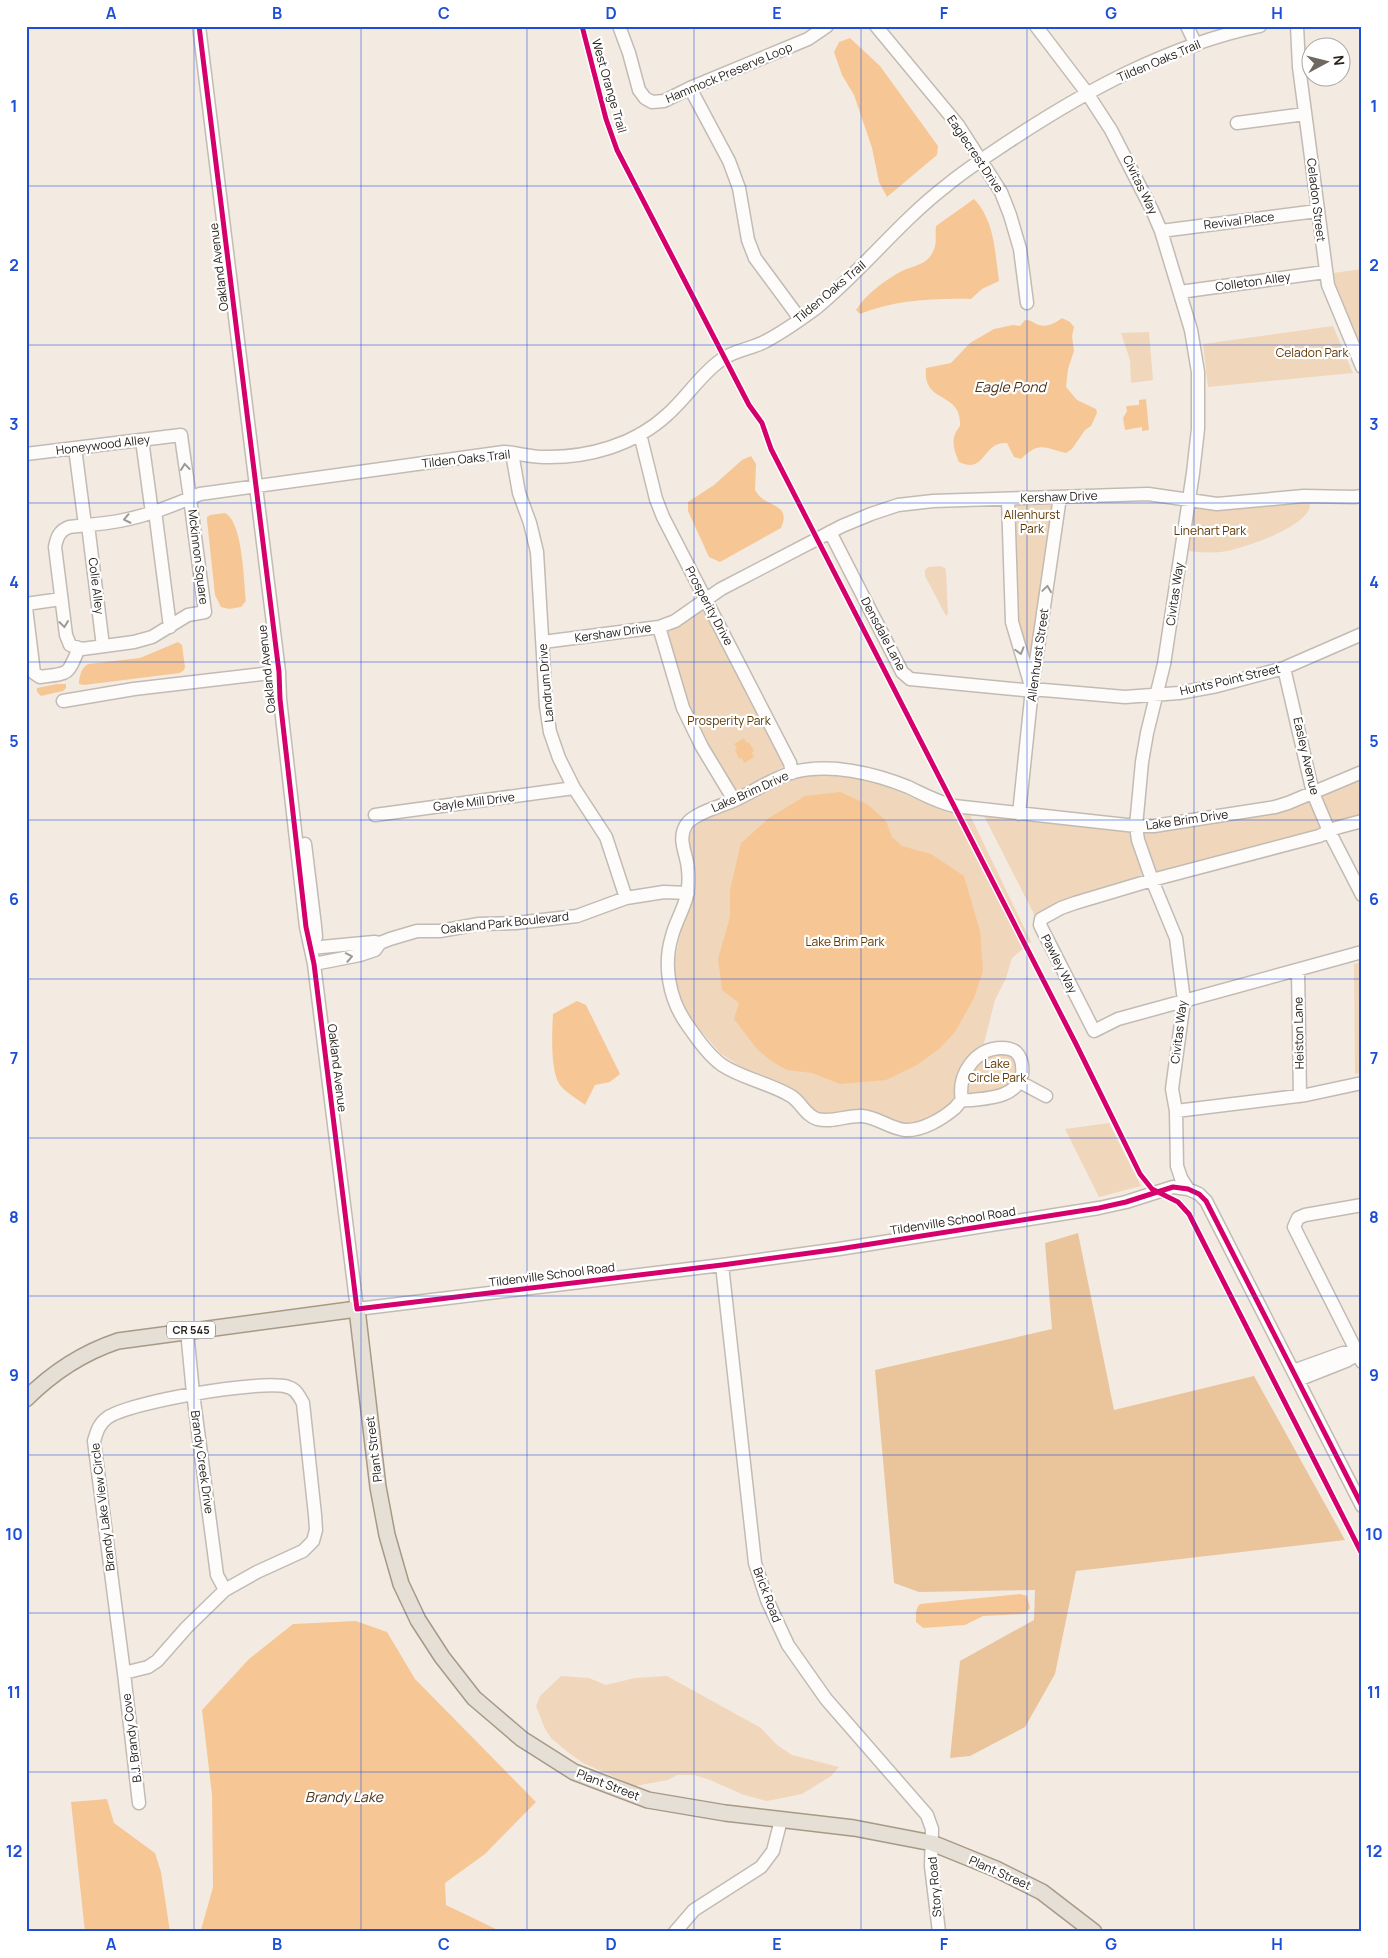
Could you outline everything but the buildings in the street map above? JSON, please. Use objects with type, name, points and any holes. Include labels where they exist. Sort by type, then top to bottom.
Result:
[{"type":"main road","name":"Tildenville School Road","points":[[26,1399],[70,1362],[100,1347],[140,1337],[357,1309]]},
{"type":"main road","name":"Plant Street","points":[[357,1309],[378,1487],[387,1535],[401,1584],[418,1620],[442,1657],[469,1691],[522,1739],[574,1772],[648,1800],[683,1807],[854,1828],[932,1843],[996,1869],[1042,1892],[1094,1932]]},
{"type":"street","name":"Oakland Avenue","points":[[199,26],[279,672],[280,700],[306,927],[314,964],[357,1309]]},
{"type":"street","name":"Hammock Preserve Loop","points":[[619,26],[639,90],[645,98],[652,102],[664,102],[690,88],[808,39],[827,26]]},
{"type":"street","name":"Eaglecrest Drive","points":[[876,26],[958,125],[1001,192],[1020,249],[1027,303]]},
{"type":"street","name":"Civitas Way","points":[[1036,26],[1088,93],[1126,157],[1162,231],[1191,330],[1198,372],[1198,429],[1189,501],[1164,664],[1142,762],[1136,826],[1138,840],[1152,880],[1176,938],[1184,1001],[1172,1089],[1176,1111],[1177,1166],[1181,1178],[1188,1188]]},
{"type":"street","points":[[1187,26],[1196,45]]},
{"type":"street","name":"Tilden Oaks Trail","points":[[256,487],[504,452],[544,457],[576,456],[602,451],[640,434],[668,414],[682,401],[702,375],[724,358],[766,341],[800,319],[849,279],[905,222],[945,186],[1043,119],[1125,74],[1196,45],[1240,30],[1260,26]]},
{"type":"street","name":"Celadon Street","points":[[1297,26],[1298,67],[1325,272],[1335,306],[1362,367]]},
{"type":"street","points":[[690,88],[729,161],[739,188],[748,240],[755,258],[800,319]]},
{"type":"street","points":[[1237,123],[1305,114]]},
{"type":"street","name":"Revival Place","points":[[1162,231],[1318,211]]},
{"type":"street","name":"Colleton Alley","points":[[1180,292],[1325,272]]},
{"type":"street","name":"Prosperity Drive","points":[[640,434],[656,499],[663,517],[790,763],[792,773]]},
{"type":"street","name":"Honeywood Alley","points":[[26,454],[181,435],[190,498]]},
{"type":"street","points":[[142,440],[170,626]]},
{"type":"street","name":"Colie Alley","points":[[75,448],[103,646]]},
{"type":"street","name":"Landrum Drive","points":[[512,453],[519,492],[530,523],[537,552],[546,706],[550,732],[559,758],[574,788],[606,837],[626,898]]},
{"type":"street","name":"Mckinnon Square","points":[[190,498],[205,612],[188,615],[152,637],[134,642],[79,648],[70,645],[66,635],[55,547],[56,538],[61,530],[69,527],[119,521],[154,512],[200,494],[256,487]]},
{"type":"street","name":"Kershaw Drive","points":[[542,642],[659,627],[675,620],[721,589],[830,532],[870,514],[898,505],[933,501],[1148,494],[1217,504],[1304,496],[1362,496]]},
{"type":"street","name":"Allenhurst Street","points":[[1019,814],[1032,689],[1060,497]]},
{"type":"street","points":[[1008,499],[1012,622],[1032,689]]},
{"type":"street","name":"Densdale Lane","points":[[830,532],[902,672],[908,678],[1024,690],[1032,689]]},
{"type":"street","points":[[26,604],[61,599]]},
{"type":"street","points":[[26,608],[34,673],[40,677],[65,674],[71,667],[79,648]]},
{"type":"street","points":[[659,627],[683,708],[702,746],[734,800]]},
{"type":"street","name":"Hunts Point Street","points":[[1032,689],[1125,697],[1156,695],[1217,686],[1284,668],[1362,634]]},
{"type":"street","name":"Easley Avenue","points":[[1284,668],[1313,793],[1329,830],[1362,895]]},
{"type":"street","points":[[63,701],[134,689],[279,672]]},
{"type":"street","name":"Lake Brim Drive","points":[[962,1100],[936,1121],[926,1126],[906,1130],[887,1126],[866,1116],[849,1116],[834,1120],[816,1118],[802,1109],[794,1097],[723,1065],[708,1051],[685,1022],[673,997],[668,976],[671,937],[688,893],[688,867],[682,845],[682,836],[687,824],[697,816],[792,773],[812,770],[862,774],[907,787],[944,804],[1136,826],[1154,826],[1275,806],[1313,793],[1362,772]]},
{"type":"street","name":"Gayle Mill Drive","points":[[375,815],[566,791],[574,788]]},
{"type":"street","name":"Pawley Way","points":[[1362,821],[1329,830],[1319,836],[1152,880],[1061,908],[1041,919],[1040,925],[1094,1031],[1118,1019],[1362,952]]},
{"type":"street","name":"Oakland Park Boulevard","points":[[311,948],[380,943],[417,931],[440,931],[479,924],[516,923],[577,916],[626,898],[664,892],[688,893]]},
{"type":"street","name":"Oakland Park Boulevard","points":[[314,964],[360,955],[375,950],[380,943]]},
{"type":"street","name":"Heiston Lane","points":[[1298,970],[1300,1096]]},
{"type":"street","points":[[993,1048],[1011,1049],[1020,1058],[1023,1068],[1020,1082],[1012,1091],[1001,1096],[962,1100],[960,1092],[969,1064],[980,1054],[993,1048]]},
{"type":"street","points":[[1020,1082],[1046,1096]]},
{"type":"street","points":[[1176,1111],[1300,1096],[1362,1084]]},
{"type":"street","name":"Tildenville School Road","points":[[357,1309],[722,1265],[1006,1224],[1099,1208],[1126,1202],[1173,1187],[1188,1188]]},
{"type":"street","points":[[1188,1188],[1199,1194],[1206,1201],[1362,1506]]},
{"type":"street","points":[[1360,1356],[1294,1227],[1298,1218],[1305,1215],[1362,1205]]},
{"type":"street","name":"Brick Road","points":[[722,1265],[755,1563],[768,1600],[788,1646],[826,1699],[927,1815],[932,1829],[932,1843]]},
{"type":"street","name":"Brandy Creek Drive","points":[[187,1331],[193,1393],[217,1575],[225,1590]]},
{"type":"street","points":[[1296,1375],[1343,1353],[1360,1356]]},
{"type":"street","name":"Brandy Lake View Circle","points":[[275,1384],[289,1387],[297,1392],[303,1403],[316,1530],[313,1541],[303,1551],[257,1572],[225,1590],[187,1627],[157,1661],[148,1667],[124,1673],[94,1440],[99,1425],[108,1416],[138,1404],[193,1393],[275,1384]]},
{"type":"street","name":"B.J. Brandy Cove","points":[[124,1673],[139,1803]]},
{"type":"street","points":[[676,1932],[694,1910],[761,1867],[773,1852],[781,1820]]},
{"type":"street","name":"Story Road","points":[[932,1843],[931,1866],[939,1932]]},
{"type":"green space","points":[[1362,269],[1362,355],[1332,282],[1333,273]]},
{"type":"green space","name":"Celadon Park","points":[[1333,326],[1353,373],[1208,387],[1203,344]]},
{"type":"green space","points":[[1149,332],[1153,380],[1131,383],[1130,360],[1121,333]]},
{"type":"green space","name":"Linehart Park","points":[[1307,501],[1310,505],[1307,513],[1299,520],[1289,528],[1262,540],[1223,552],[1194,552],[1189,551],[1187,548],[1192,507],[1236,509]]},
{"type":"green space","name":"Allenhurst Park","points":[[1053,503],[1033,653],[1028,655],[1016,622],[1013,508],[1015,504]]},
{"type":"green space","points":[[940,566],[945,568],[946,572],[948,614],[946,616],[925,576],[925,570],[928,567]]},
{"type":"green space","name":"Prosperity Park","points":[[701,611],[707,613],[786,765],[742,790],[735,791],[703,738],[685,699],[666,631]]},
{"type":"green space","name":"Lake Brim Park","points":[[842,775],[876,782],[949,813],[970,815],[1031,942],[1012,958],[1006,978],[995,1000],[983,1047],[958,1073],[955,1089],[956,1102],[938,1116],[912,1125],[868,1111],[825,1116],[806,1110],[720,1053],[685,1012],[671,977],[685,913],[690,837],[693,828],[702,819],[788,780],[803,776]]},
{"type":"green space","points":[[1362,776],[1362,816],[1332,822],[1321,797],[1322,794]]},
{"type":"green space","points":[[1306,800],[1311,802],[1320,828],[1316,831],[1158,874],[1155,871],[1142,836],[1144,832]]},
{"type":"green space","points":[[984,816],[1130,832],[1144,876],[1055,904],[1036,918]]},
{"type":"green space","points":[[1362,962],[1362,1073],[1355,1074],[1354,964]]},
{"type":"green space","name":"Lake Circle Park","points":[[991,1053],[1012,1055],[1018,1066],[1011,1082],[1000,1090],[967,1095],[966,1081],[968,1075],[975,1066]]},
{"type":"green space","points":[[1109,1123],[1141,1186],[1099,1197],[1065,1129]]},
{"type":"green space","points":[[561,1676],[589,1678],[606,1685],[635,1678],[667,1676],[761,1728],[777,1745],[792,1755],[839,1767],[831,1776],[802,1794],[767,1801],[744,1795],[695,1775],[677,1775],[668,1780],[635,1786],[583,1763],[551,1738],[545,1729],[536,1706],[540,1696]]},
{"type":"shaded area","points":[[1078,1233],[1114,1410],[1254,1376],[1345,1540],[1076,1571],[1055,1674],[1025,1727],[970,1756],[950,1758],[960,1661],[1034,1620],[1035,1590],[919,1592],[894,1583],[875,1370],[1052,1329],[1045,1243]]},
{"type":"water","points":[[850,38],[880,66],[938,146],[937,155],[887,197],[879,182],[872,148],[854,95],[842,75],[834,52],[839,42]]},
{"type":"water","points":[[974,199],[981,208],[990,227],[999,281],[982,289],[971,299],[915,301],[873,309],[860,314],[856,310],[870,293],[882,284],[900,272],[928,259],[935,247],[936,226]]},
{"type":"water","name":"Eagle Pond","points":[[1062,318],[1070,322],[1074,327],[1072,336],[1074,351],[1068,369],[1066,387],[1077,400],[1096,409],[1097,413],[1091,426],[1085,430],[1072,449],[1066,453],[1042,447],[1027,453],[1021,459],[1014,457],[1007,443],[993,447],[974,464],[968,465],[959,462],[955,452],[954,439],[960,426],[959,415],[955,407],[930,388],[926,380],[926,368],[951,363],[970,343],[994,329],[1013,325],[1020,326],[1025,320],[1045,326],[1055,323]]},
{"type":"water","points":[[1146,399],[1149,430],[1142,431],[1142,427],[1125,430],[1123,418],[1127,411],[1126,406],[1139,405],[1139,400]]},
{"type":"water","points":[[751,456],[756,464],[755,490],[762,498],[780,509],[784,516],[781,528],[720,562],[709,557],[688,511],[688,502],[714,485],[742,460]]},
{"type":"water","points":[[225,513],[236,528],[239,540],[246,601],[241,607],[229,609],[221,607],[215,595],[207,520],[207,517],[210,515]]},
{"type":"water","points":[[178,642],[182,645],[185,667],[180,673],[84,685],[79,684],[81,673],[88,664],[140,658]]},
{"type":"water","points":[[66,684],[66,688],[63,691],[41,696],[37,692],[37,688]]},
{"type":"water","points":[[744,738],[747,743],[749,742],[754,751],[752,753],[754,757],[744,763],[742,758],[739,759],[735,750],[737,748],[734,744]]},
{"type":"water","name":"Lake Brim Park","points":[[840,792],[867,804],[886,821],[892,837],[902,846],[931,854],[964,876],[980,931],[983,971],[974,998],[955,1032],[939,1049],[917,1065],[886,1080],[840,1084],[812,1073],[787,1070],[771,1061],[756,1048],[734,1019],[739,1003],[722,990],[718,959],[730,917],[730,890],[741,843],[769,818],[805,796]]},
{"type":"water","points":[[577,1001],[586,1005],[620,1074],[610,1082],[595,1085],[585,1105],[560,1085],[553,1061],[553,1014]]},
{"type":"water","points":[[1020,1594],[1027,1596],[1030,1608],[1025,1614],[983,1616],[965,1625],[923,1628],[916,1622],[917,1610],[920,1604]]},
{"type":"water","name":"Brandy Lake","points":[[356,1621],[387,1632],[415,1679],[536,1802],[485,1854],[445,1883],[446,1905],[502,1932],[219,1932],[201,1930],[213,1887],[212,1795],[202,1710],[249,1659],[293,1624]]},
{"type":"water","points":[[107,1799],[114,1823],[155,1853],[161,1872],[170,1932],[85,1932],[71,1802]]},
{"type":"cycle path","points":[[199,26],[279,672],[280,699],[306,927],[314,964],[357,1309],[839,1249],[1099,1208],[1126,1202],[1173,1187],[1188,1189],[1199,1194],[1206,1201],[1362,1506]]},
{"type":"cycle path","name":"West Orange Trail","points":[[582,26],[606,119],[617,150],[749,405],[762,423],[771,449],[1076,1044],[1140,1174],[1152,1189],[1178,1202],[1189,1214],[1362,1554]]}]
